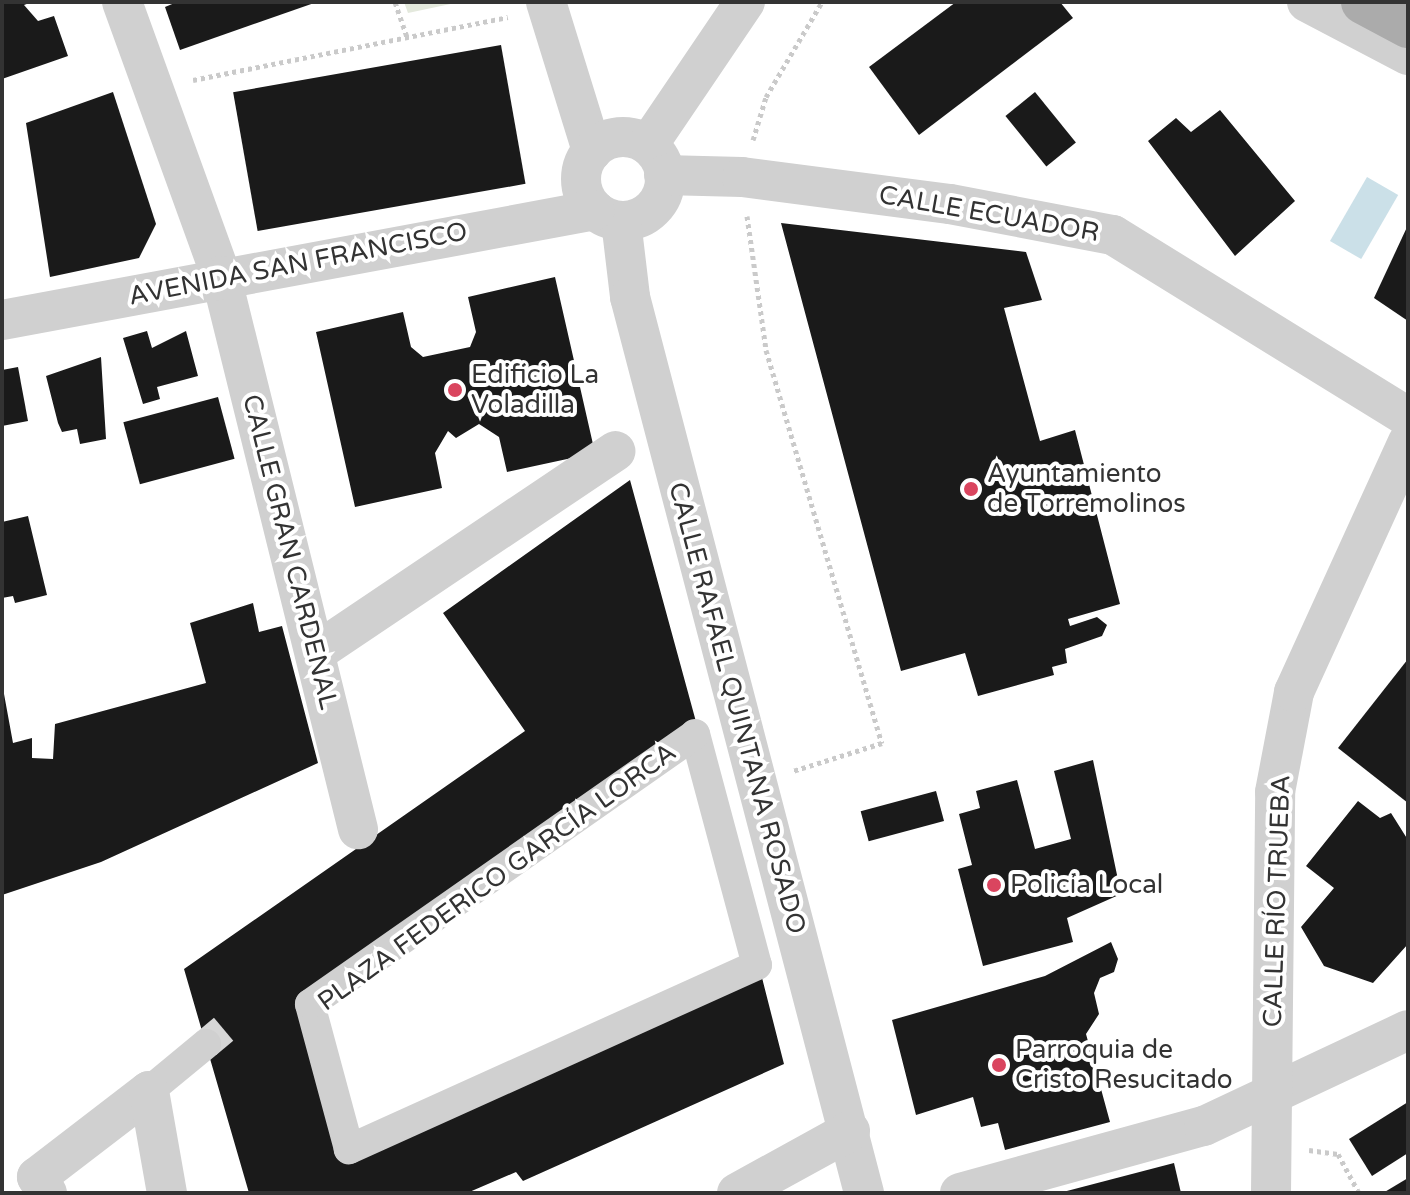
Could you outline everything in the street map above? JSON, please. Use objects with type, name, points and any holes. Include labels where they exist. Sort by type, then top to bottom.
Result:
[{"type":"main road","points":[[1363,2],[1408,26]]},
{"type":"street","name":"CALLE GRAN CARDENAL","points":[[122,2],[221,276],[358,829]]},
{"type":"street","points":[[656,160],[615,138],[592,151],[581,178],[608,216],[648,213],[656,160],[721,20],[745,2]]},
{"type":"street","points":[[721,20],[775,2]]},
{"type":"street","points":[[1307,2],[1408,55]]},
{"type":"street","points":[[548,6],[592,151]]},
{"type":"street","name":"CALLE ECUADOR","points":[[656,160],[742,177],[1113,235],[1408,417]]},
{"type":"street","name":"AVENIDA SAN FRANCISCO","points":[[2,320],[221,276],[608,216]]},
{"type":"street","name":"CALLE RAFAEL QUINTANA ROSADO","points":[[608,216],[754,783],[850,1131],[864,1193]]},
{"type":"street","name":"CALLE RÍO TRUEBA","points":[[1271,1193],[1275,792],[1294,692],[1408,442]]},
{"type":"street","points":[[315,653],[616,451]]},
{"type":"street","name":"PLAZA FEDERICO GARCÍA LORCA","points":[[695,734],[757,965],[349,1149],[310,1004],[695,734]]},
{"type":"street","points":[[960,1193],[1204,1126],[1408,1030]]},
{"type":"street","points":[[47,1193],[37,1177],[206,1044]]},
{"type":"street","points":[[149,1091],[167,1193]]},
{"type":"street","points":[[737,1193],[850,1131]]},
{"type":"path","points":[[395,2],[407,37]]},
{"type":"path","points":[[754,783],[882,743],[766,350],[742,177],[766,97],[822,2]]},
{"type":"path","points":[[153,88],[548,6]]},
{"type":"path","points":[[1272,1144],[1338,1154],[1359,1193]]},
{"type":"shaded area","points":[[404,2],[460,2],[408,13]]},
{"type":"water","points":[[1367,177],[1398,195],[1361,259],[1330,241]]},
{"type":"building","points":[[2,2],[32,2],[24,5],[38,21],[54,16],[68,56],[2,79]]},
{"type":"building","points":[[177,2],[317,2],[180,50],[165,7]]},
{"type":"building","points":[[956,2],[1060,2],[1073,18],[919,135],[869,67]]},
{"type":"building","points":[[501,45],[525,184],[258,231],[233,92]]},
{"type":"building","points":[[113,92],[156,224],[139,258],[50,277],[26,123]]},
{"type":"building","points":[[1035,92],[1076,143],[1046,166],[1005,116]]},
{"type":"building","points":[[1220,110],[1295,201],[1235,256],[1148,141],[1176,118],[1191,132]]},
{"type":"building","name":"Ayuntamiento de Torremolinos","points":[[781,223],[1026,252],[1042,300],[1004,308],[1040,441],[1075,430],[1120,604],[1068,619],[1070,626],[1097,617],[1107,625],[1102,636],[1065,649],[1067,663],[1052,667],[1054,675],[978,696],[965,653],[901,671]]},
{"type":"building","points":[[1408,225],[1408,321],[1374,298]]},
{"type":"building","name":"Edificio La Voladilla","points":[[555,277],[595,453],[507,472],[499,437],[479,424],[456,438],[448,431],[435,453],[442,488],[355,507],[316,332],[403,312],[411,347],[423,357],[470,347],[476,332],[468,297]]},
{"type":"building","points":[[147,331],[152,348],[186,331],[198,376],[157,387],[160,399],[143,404],[123,338]]},
{"type":"building","points":[[101,357],[106,439],[80,444],[77,429],[62,432],[46,376]]},
{"type":"building","points":[[18,367],[28,421],[2,426],[2,370]]},
{"type":"building","points":[[218,397],[235,459],[140,484],[123,422]]},
{"type":"building","points":[[630,480],[698,729],[309,1004],[349,1150],[759,966],[784,1064],[523,1181],[516,1172],[467,1193],[249,1193],[184,969],[525,731],[443,613]]},
{"type":"building","points":[[28,516],[47,595],[15,603],[13,596],[2,598],[2,522]]},
{"type":"building","points":[[253,603],[259,632],[282,626],[318,763],[101,862],[2,895],[2,683],[13,743],[32,738],[32,758],[53,759],[55,724],[206,683],[190,623]]},
{"type":"building","points":[[1408,659],[1408,803],[1338,748]]},
{"type":"building","points":[[1093,760],[1121,894],[1067,918],[1073,942],[983,966],[958,869],[972,865],[959,814],[980,808],[976,791],[1017,780],[1035,849],[1071,839],[1054,771]]},
{"type":"building","points":[[936,791],[944,821],[869,841],[861,811]]},
{"type":"building","points":[[1358,801],[1380,818],[1391,813],[1408,840],[1408,944],[1373,983],[1324,966],[1301,927],[1334,888],[1306,866]]},
{"type":"building","name":"Parroquia de Cristo Resucitado","points":[[1111,942],[1118,959],[1114,972],[1100,978],[1094,993],[1099,1014],[1086,1034],[1110,1122],[1005,1150],[998,1123],[981,1127],[973,1097],[916,1115],[892,1020],[1045,976]]},
{"type":"building","points":[[1408,1102],[1408,1153],[1372,1176],[1349,1139]]},
{"type":"building","points":[[1174,1163],[1181,1193],[1063,1193],[1063,1192]]},
{"type":"building","points":[[1408,1178],[1408,1193],[1383,1193]]},
{"type":"tunnel","points":[[206,1044],[224,1029]]},
{"type":"place","name":"Edificio La Voladilla","points":[[455,390]]},
{"type":"place","name":"Ayuntamiento de Torremolinos","points":[[971,489]]},
{"type":"place","name":"Policía Local","points":[[994,885]]},
{"type":"place","name":"Parroquia de Cristo Resucitado","points":[[999,1065]]}]
